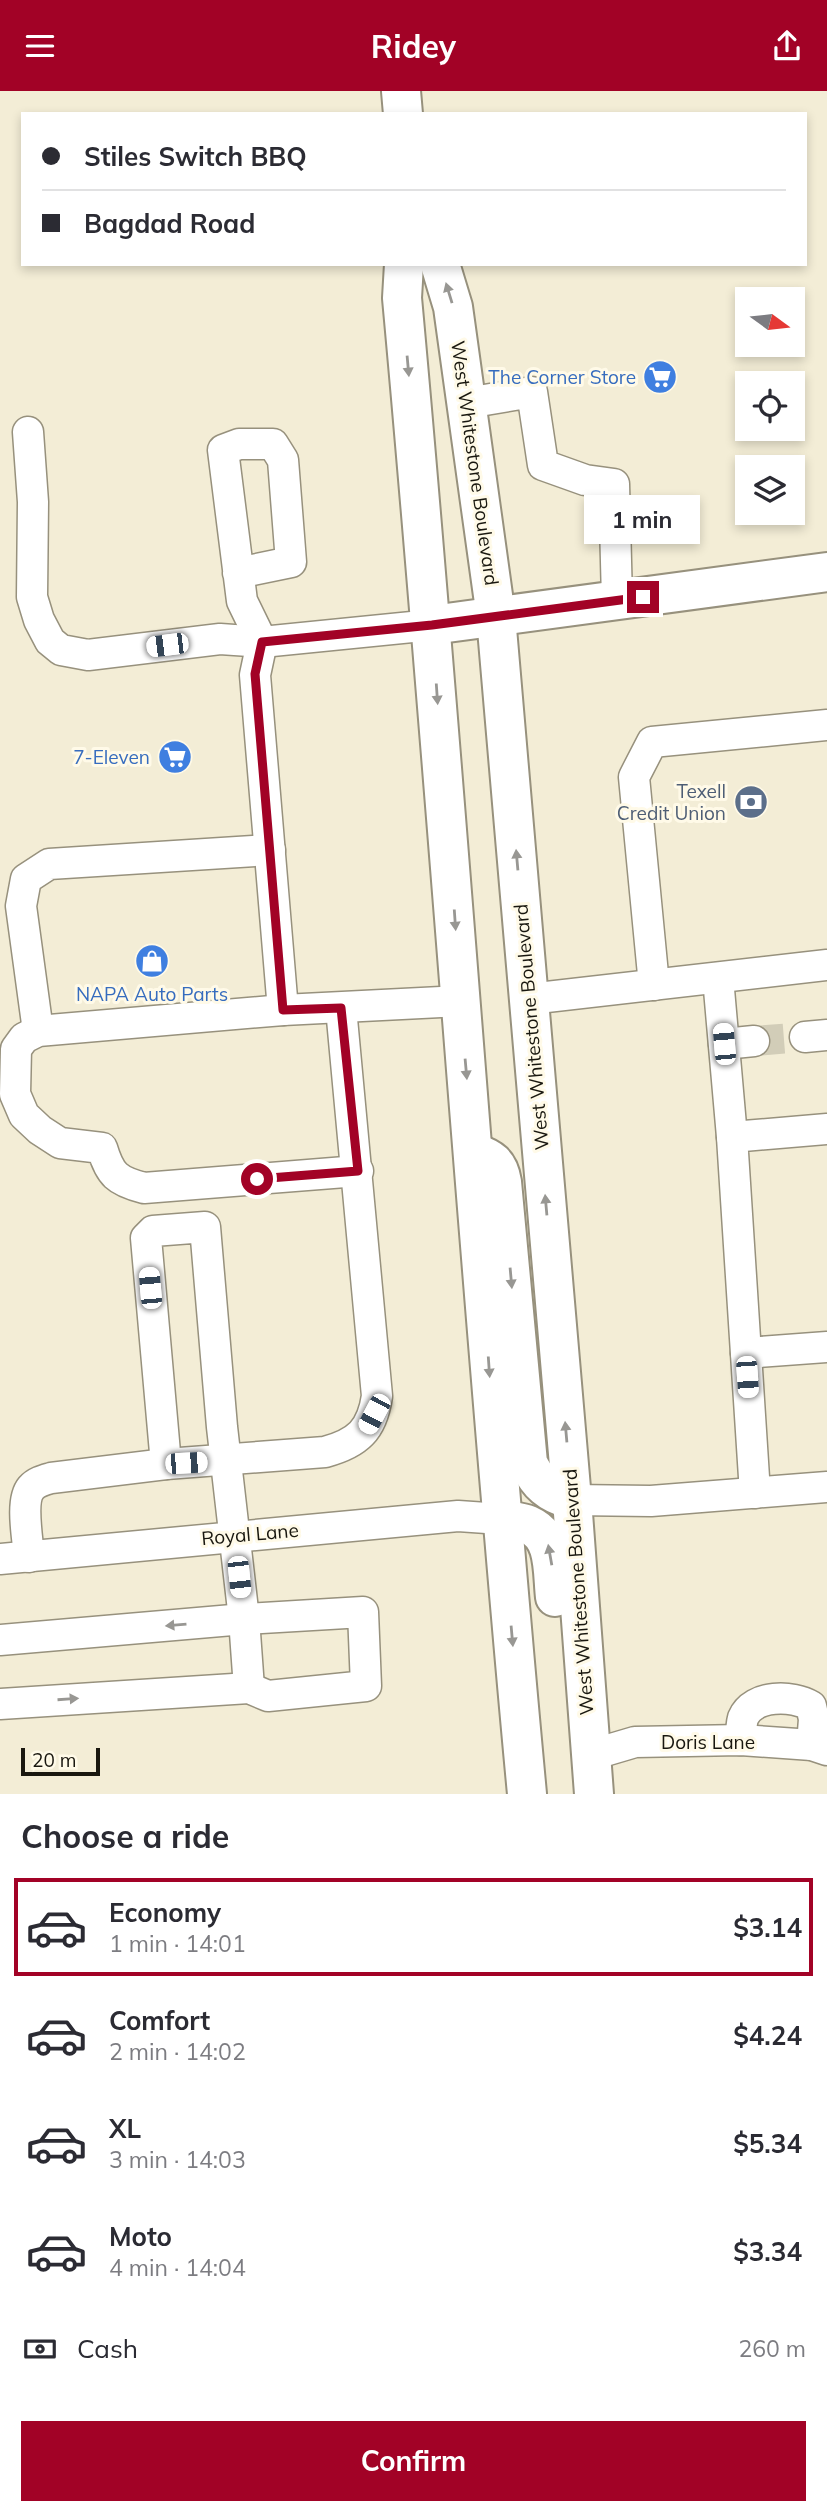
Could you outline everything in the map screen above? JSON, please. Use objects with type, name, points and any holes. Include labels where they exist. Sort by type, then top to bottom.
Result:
[{"type":"main road","points":[[401,91],[404,112]]},
{"type":"main road","points":[[404,266],[402,298],[432,625],[501,1519],[527,1794]]},
{"type":"main road","name":"West Whitestone Boulevard","points":[[441,266],[453,307],[496,617],[572,1500],[594,1794]]},
{"type":"main road","points":[[432,625],[827,572]]},
{"type":"main road","points":[[473,1152],[496,1163],[502,1182],[528,1463],[541,1485],[555,1495],[572,1500]]},
{"type":"main road","points":[[501,1519],[529,1525],[541,1533],[551,1555],[571,1794]]},
{"type":"street","points":[[467,403],[532,392],[543,465],[585,481],[614,484],[617,600]]},
{"type":"street","points":[[28,432],[33,502],[32,597],[39,620],[50,641],[61,650],[89,655],[220,639],[262,642],[432,625]]},
{"type":"street","points":[[239,573],[242,601],[262,642],[255,674],[283,1010]]},
{"type":"street","points":[[654,985],[634,777],[652,741],[827,725]]},
{"type":"street","points":[[38,1031],[21,906],[26,879],[50,864],[270,850]]},
{"type":"street","points":[[529,999],[827,965]]},
{"type":"street","points":[[718,978],[732,1137],[755,1493]]},
{"type":"street","points":[[358,1171],[144,1188],[123,1183],[108,1167],[102,1148],[60,1143],[40,1131],[24,1115],[15,1094],[16,1049],[24,1038],[38,1031],[283,1010],[461,1001]]},
{"type":"street","points":[[29,1556],[25,1512],[29,1490],[38,1482],[51,1478],[166,1464],[325,1452],[344,1447],[367,1428],[374,1414],[377,1397],[341,1008]]},
{"type":"street","points":[[724,1044],[754,1041]]},
{"type":"street","points":[[732,1137],[827,1129]]},
{"type":"street","points":[[166,1464],[146,1238],[153,1231],[205,1227],[225,1461],[244,1619],[249,1688]]},
{"type":"street","points":[[746,1353],[827,1347]]},
{"type":"street","points":[[572,1500],[651,1500],[827,1487]]},
{"type":"street","name":"Royal Lane","points":[[0,1559],[458,1516],[501,1519]]},
{"type":"street","points":[[0,1640],[244,1619],[363,1612],[366,1686],[268,1696],[249,1688],[0,1704]]},
{"type":"street","points":[[741,1740],[743,1718],[752,1706],[771,1699],[802,1700],[811,1706],[819,1747]]},
{"type":"street","name":"Doris Lane","points":[[591,1755],[635,1742],[741,1740],[819,1747]]},
{"type":"tunnel","points":[[754,1041],[805,1037]]},
{"type":"place","name":"The Corner Store","points":[[660,377]]},
{"type":"place","name":"7-Eleven","points":[[175,757]]},
{"type":"place","name":"Texell Credit Union","points":[[751,802]]},
{"type":"place","name":"NAPA Auto Parts","points":[[152,961]]},
{"type":"route","points":[[257,1179],[358,1171],[341,1008],[283,1010],[255,674],[262,642],[432,625],[643,597]]}]
